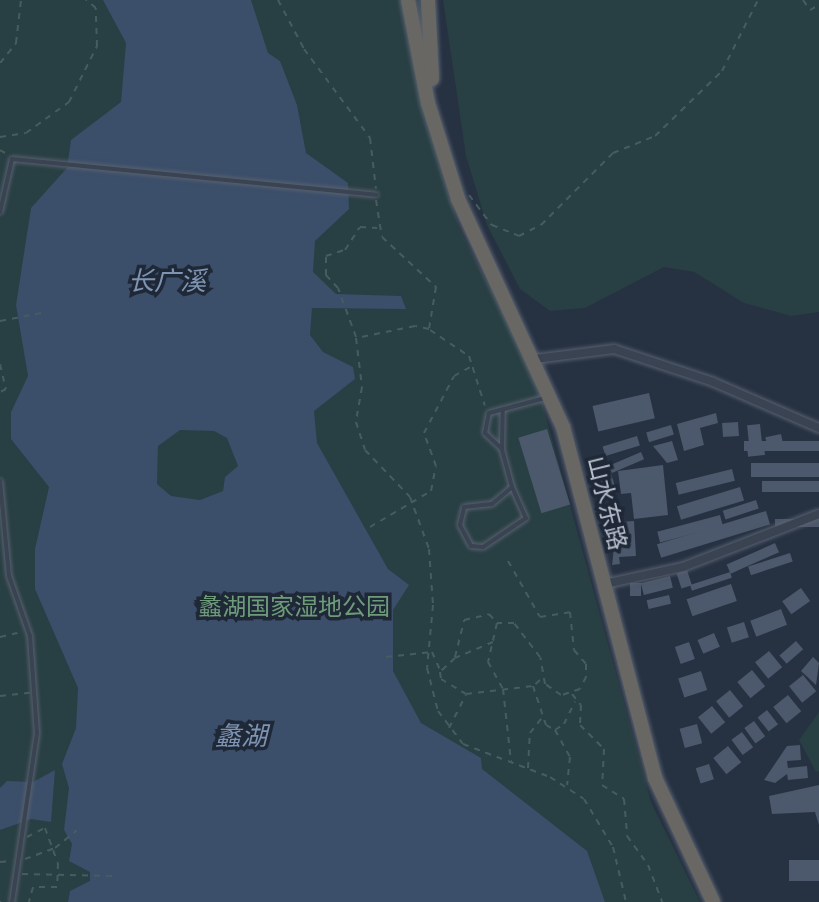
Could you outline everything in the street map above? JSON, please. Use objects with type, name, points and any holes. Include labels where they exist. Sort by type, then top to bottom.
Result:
[{"type":"highway","name":"山水东路","points":[[408,0],[435,123],[458,199],[535,359],[573,454],[655,778],[713,902]]},
{"type":"highway","name":"山水东路","points":[[428,0],[435,123]]},
{"type":"street","points":[[535,359],[614,349],[713,382],[819,428]]},
{"type":"street","points":[[605,584],[683,567],[819,514]]},
{"type":"lane","points":[[0,212],[12,159],[376,195]]},
{"type":"lane","points":[[502,449],[485,433],[489,413],[551,396]]},
{"type":"lane","points":[[503,410],[502,449],[512,487],[526,518],[483,547],[471,546],[460,525],[464,507],[492,504],[512,487]]},
{"type":"lane","points":[[0,481],[9,576],[29,630],[31,693],[33,771],[21,874],[12,902]]},
{"type":"lane","points":[[0,546],[5,540]]},
{"type":"lane","points":[[0,570],[9,576]]},
{"type":"path","points":[[0,63],[16,43],[21,0]]},
{"type":"path","points":[[0,137],[26,133],[69,102],[97,46],[96,8],[86,0]]},
{"type":"path","points":[[278,0],[304,49],[370,138],[377,228]]},
{"type":"path","points":[[458,199],[471,194],[492,225],[519,236],[541,225],[613,153],[655,136],[722,71],[758,0]]},
{"type":"path","points":[[803,0],[810,10],[819,5]]},
{"type":"path","points":[[0,150],[12,159]]},
{"type":"path","points":[[429,329],[436,287],[377,228],[360,227],[345,250],[326,256],[326,275],[338,288],[356,338],[359,434],[414,506],[433,575],[426,653],[432,691],[448,729],[463,744],[528,768],[567,786],[584,799],[613,847],[626,902]]},
{"type":"path","points":[[0,321],[41,313]]},
{"type":"path","points":[[356,338],[415,326],[429,329],[462,346],[489,413]]},
{"type":"path","points":[[0,364],[6,389],[0,392]]},
{"type":"path","points":[[370,527],[414,506],[435,481],[427,425],[454,376],[472,366]]},
{"type":"path","points":[[497,623],[508,618],[535,648],[542,679],[561,695],[572,694],[586,677],[586,664],[574,650],[575,620],[563,612],[540,617],[508,561]]},
{"type":"path","points":[[455,658],[453,646],[464,620],[489,614],[497,623]]},
{"type":"path","points":[[497,623],[488,662],[503,689],[511,764]]},
{"type":"path","points":[[0,637],[29,630]]},
{"type":"path","points":[[440,672],[455,658],[493,642]]},
{"type":"path","points":[[386,657],[426,653],[436,656],[441,679],[466,694],[533,686],[542,679]]},
{"type":"path","points":[[533,686],[541,718],[555,730],[570,757],[567,786]]},
{"type":"path","points":[[0,696],[31,693]]},
{"type":"path","points":[[448,729],[466,694]]},
{"type":"path","points":[[572,694],[580,725],[604,749],[602,785],[624,799],[627,836],[648,865],[662,902]]},
{"type":"path","points":[[555,730],[576,700]]},
{"type":"path","points":[[528,768],[530,733],[541,718]]},
{"type":"path","points":[[26,838],[45,828],[55,848],[58,877],[57,887],[33,887],[29,902]]},
{"type":"path","points":[[0,862],[23,860],[55,848],[77,830]]},
{"type":"path","points":[[21,874],[87,878],[114,876]]},
{"type":"green space","name":"蠡湖国家湿地公园","points":[[0,0],[420,0],[423,112],[460,230],[534,373],[651,802],[700,902],[0,902]]},
{"type":"green space","points":[[443,0],[819,0],[819,312],[791,316],[744,303],[694,272],[664,267],[585,308],[550,311],[520,289],[487,225],[466,156]]},
{"type":"green space","points":[[819,712],[819,771],[816,772],[799,740]]},
{"type":"water","points":[[103,0],[251,0],[268,53],[280,61],[297,105],[306,153],[348,183],[349,209],[315,241],[313,272],[336,294],[401,296],[406,309],[312,308],[310,335],[323,352],[353,367],[355,379],[314,411],[317,443],[388,569],[409,585],[393,610],[393,671],[421,723],[481,758],[482,769],[587,851],[605,902],[68,902],[70,891],[90,881],[90,872],[69,861],[72,844],[64,830],[69,788],[62,764],[76,728],[78,688],[35,589],[35,549],[49,487],[11,439],[11,412],[28,376],[16,305],[31,208],[67,168],[71,140],[121,102],[126,43]],"holes":[[[180,430],[214,431],[227,438],[238,466],[225,477],[223,491],[200,500],[171,496],[157,484],[158,446]]]},
{"type":"water","points":[[55,770],[51,822],[31,819],[0,830],[0,788],[7,781],[33,782]]},
{"type":"building","points":[[649,393],[655,418],[598,431],[592,406]]},
{"type":"building","points":[[716,413],[718,423],[700,428],[704,445],[684,451],[677,424]]},
{"type":"building","points":[[738,422],[739,436],[723,437],[722,423]]},
{"type":"building","points":[[760,424],[762,443],[749,444],[747,425]]},
{"type":"building","points":[[671,425],[674,435],[649,442],[646,433]]},
{"type":"building","points":[[547,429],[570,505],[541,513],[518,438]]},
{"type":"building","points":[[781,434],[784,448],[768,451],[765,437]]},
{"type":"building","points":[[637,436],[640,446],[605,456],[603,447]]},
{"type":"building","points":[[672,441],[678,460],[667,463],[653,446]]},
{"type":"building","points":[[744,441],[819,441],[819,451],[744,451]]},
{"type":"building","points":[[764,446],[765,455],[748,457],[747,448]]},
{"type":"building","points":[[641,452],[644,459],[612,473],[609,466]]},
{"type":"building","points":[[751,463],[819,463],[819,477],[751,477]]},
{"type":"building","points":[[663,465],[668,515],[634,519],[631,493],[621,494],[618,471]]},
{"type":"building","points":[[732,469],[735,481],[679,495],[676,483]]},
{"type":"building","points":[[611,474],[615,486],[604,490],[600,478]]},
{"type":"building","points":[[762,481],[819,481],[819,492],[762,492]]},
{"type":"building","points":[[740,487],[744,500],[681,520],[677,506]]},
{"type":"building","points":[[756,500],[759,509],[725,519],[723,511]]},
{"type":"building","points":[[766,511],[770,524],[661,558],[657,544]]},
{"type":"building","points":[[720,515],[723,526],[660,542],[657,532]]},
{"type":"building","points":[[775,519],[819,519],[819,527],[775,527]]},
{"type":"building","points":[[634,521],[636,556],[619,557],[620,564],[612,565],[617,522]]},
{"type":"building","points":[[775,543],[779,552],[731,574],[727,565]]},
{"type":"building","points":[[790,553],[793,562],[751,575],[748,567]]},
{"type":"building","points":[[687,570],[692,585],[681,589],[677,573]]},
{"type":"building","points":[[730,572],[732,578],[692,591],[690,585]]},
{"type":"building","points":[[670,576],[673,588],[644,595],[641,583]]},
{"type":"building","points":[[630,583],[641,583],[641,596],[630,596]]},
{"type":"building","points":[[731,584],[737,601],[692,616],[687,599]]},
{"type":"building","points":[[801,588],[810,601],[791,614],[782,601]]},
{"type":"building","points":[[669,595],[671,604],[649,609],[647,600]]},
{"type":"building","points":[[781,609],[787,625],[756,637],[750,621]]},
{"type":"building","points":[[744,622],[749,637],[732,643],[727,628]]},
{"type":"building","points":[[714,633],[720,647],[703,654],[697,640]]},
{"type":"building","points":[[796,641],[803,649],[787,664],[779,655]]},
{"type":"building","points":[[689,642],[695,659],[681,664],[675,647]]},
{"type":"building","points":[[769,651],[782,667],[768,679],[755,662]]},
{"type":"building","points":[[813,657],[819,663],[816,685],[801,671]]},
{"type":"building","points":[[752,670],[765,686],[750,698],[737,682]]},
{"type":"building","points":[[701,671],[707,690],[684,697],[678,678]]},
{"type":"building","points":[[803,675],[816,691],[802,703],[789,686]]},
{"type":"building","points":[[730,690],[743,706],[729,718],[716,701]]},
{"type":"building","points":[[788,695],[801,711],[786,723],[773,707]]},
{"type":"building","points":[[712,706],[725,722],[711,734],[698,717]]},
{"type":"building","points":[[767,710],[778,724],[769,732],[758,717]]},
{"type":"building","points":[[754,721],[765,736],[755,743],[744,728]]},
{"type":"building","points":[[697,724],[702,743],[685,748],[680,729]]},
{"type":"building","points":[[742,732],[753,747],[743,755],[731,740]]},
{"type":"building","points":[[800,745],[801,760],[787,761],[788,768],[807,766],[808,778],[788,780],[787,774],[775,783],[764,780],[787,746]]},
{"type":"building","points":[[728,746],[741,762],[726,774],[713,758]]},
{"type":"building","points":[[709,764],[714,779],[701,784],[696,768]]},
{"type":"building","points":[[819,785],[819,825],[815,812],[772,814],[769,796]]},
{"type":"building","points":[[789,860],[819,860],[819,881],[789,881]]},
{"type":"water label","name":"长广溪","points":[[167,282]]},
{"type":"water label","name":"蠡湖","points":[[241,737]]}]
